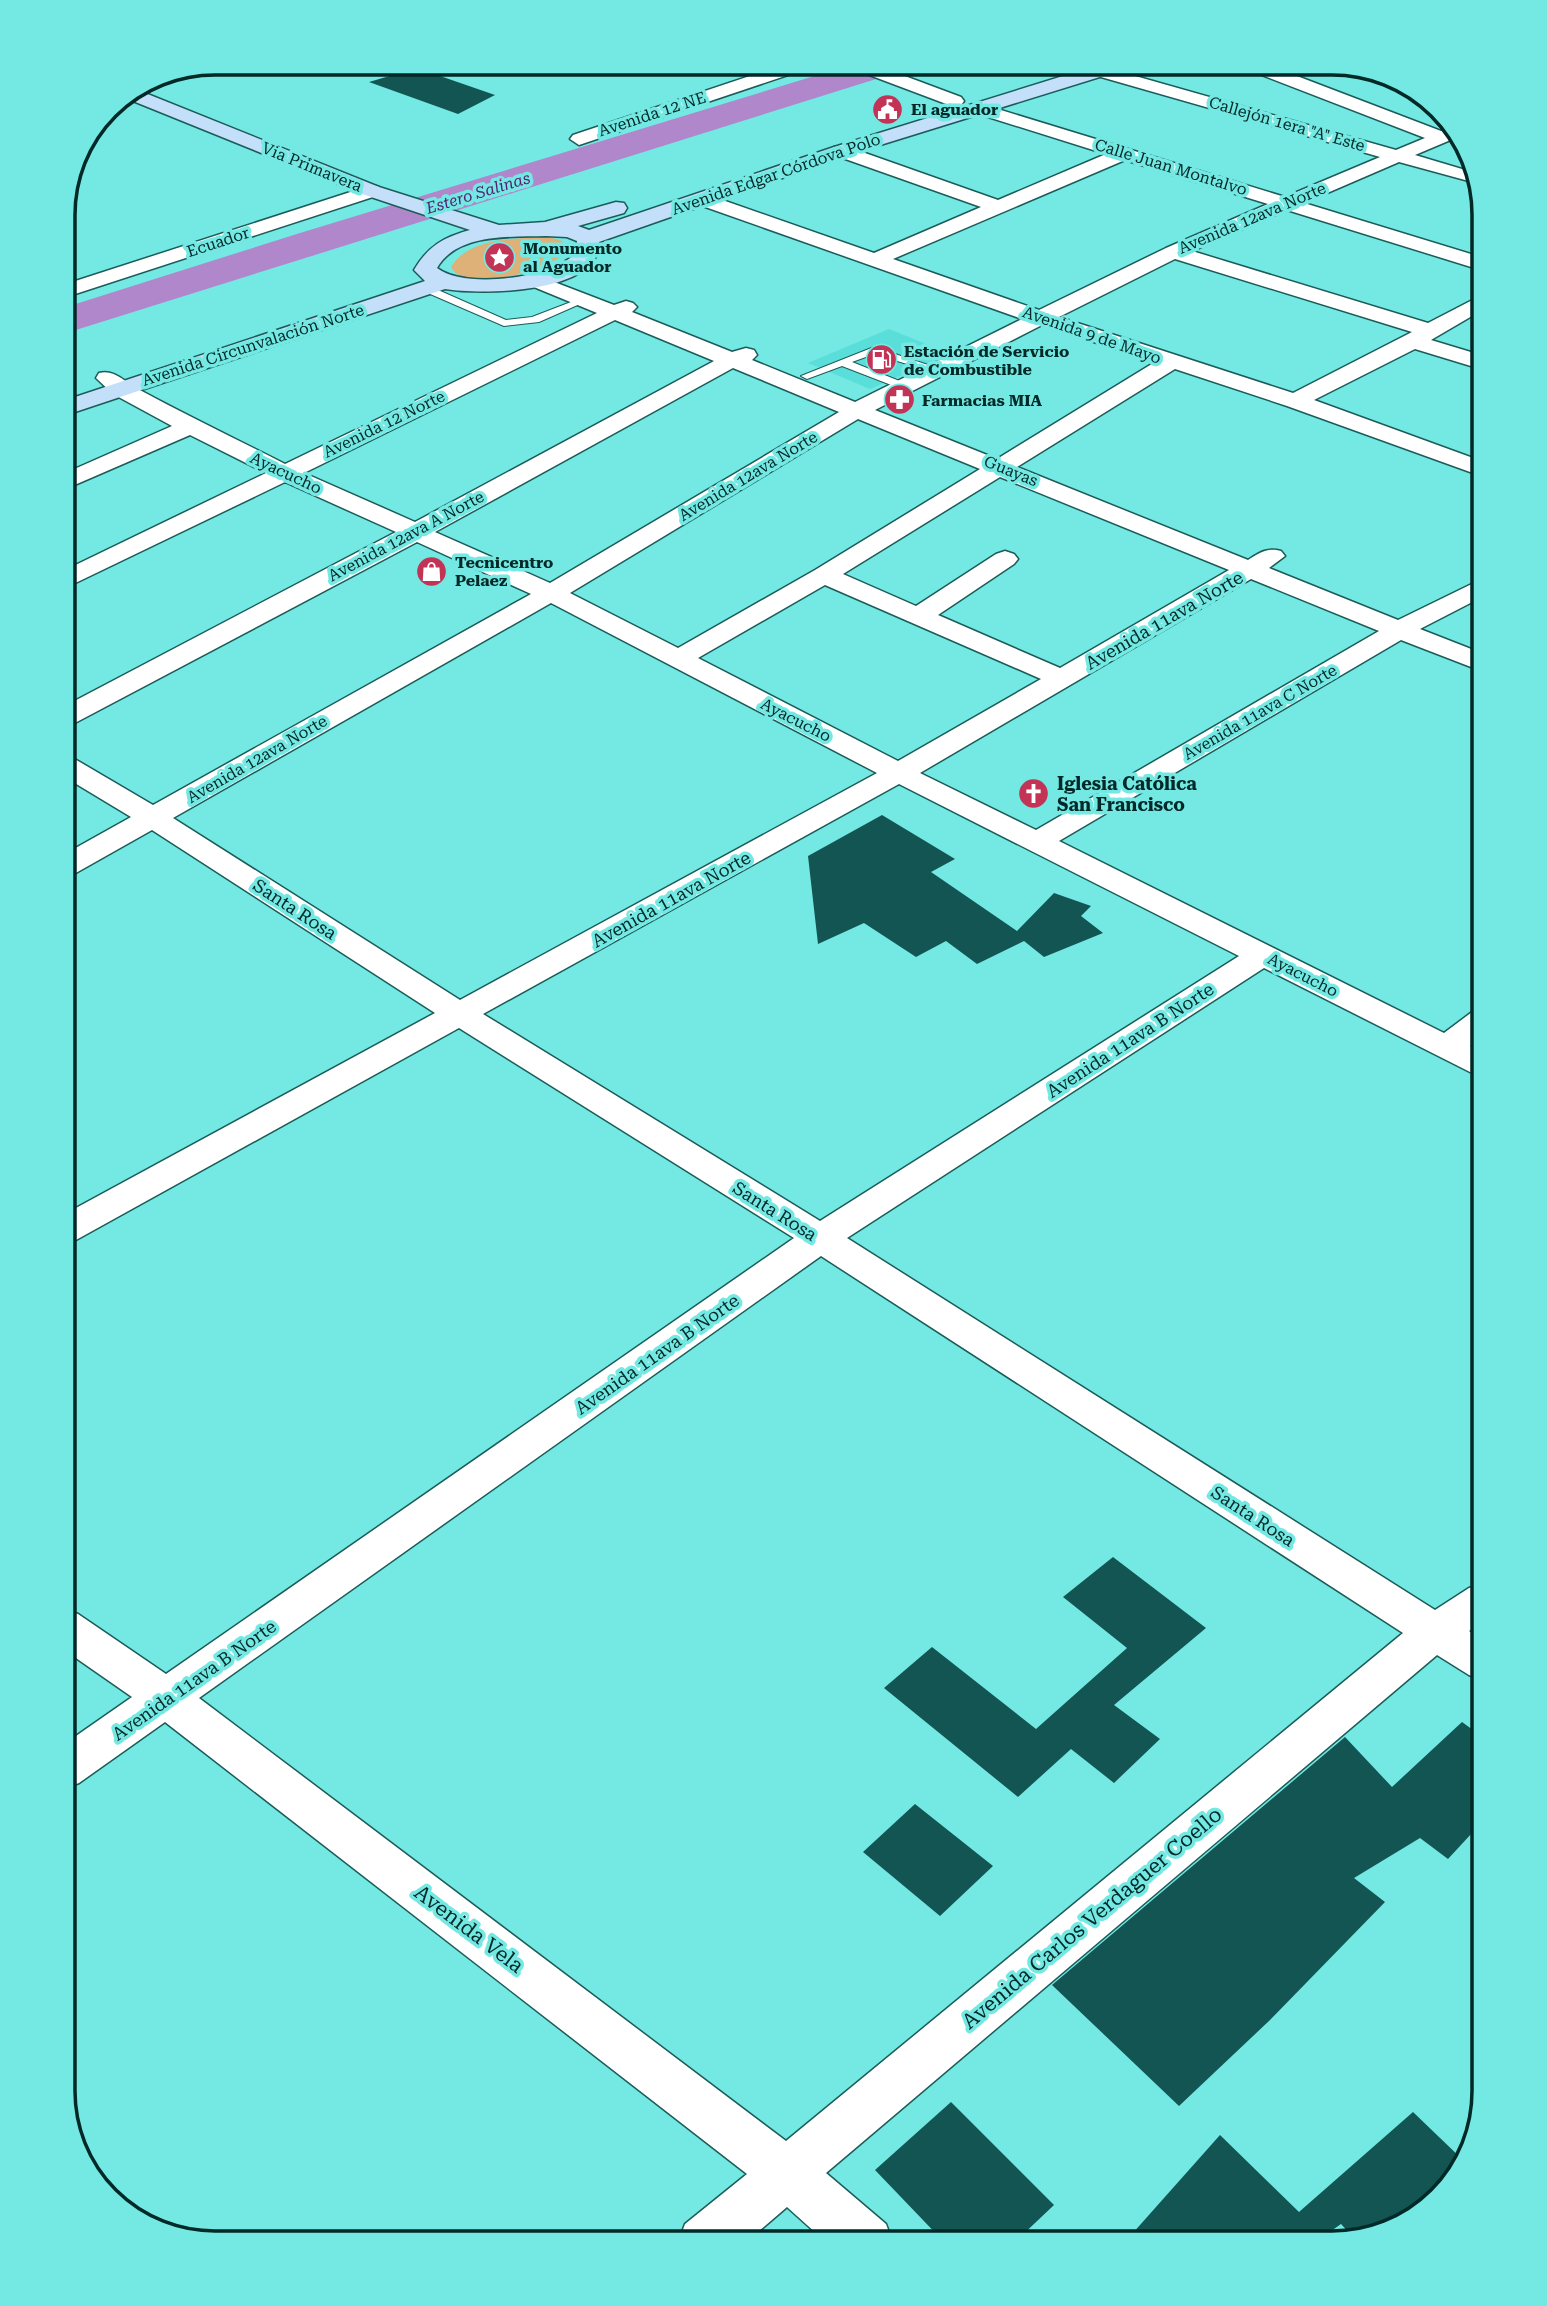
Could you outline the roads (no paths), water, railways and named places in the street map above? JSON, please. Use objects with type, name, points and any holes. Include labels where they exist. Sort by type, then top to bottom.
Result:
[{"type":"main road","name":"Avenida Edgar Córdova Polo","points":[[546,229],[1037,76]]},
{"type":"main road","name":"Avenida Edgar Córdova Polo","points":[[588,238],[841,151],[1084,76]]},
{"type":"main road","name":"Via Primavera","points":[[139,98],[374,202],[400,211],[454,219],[498,232]]},
{"type":"main road","name":"Via Primavera","points":[[122,111],[345,201],[374,202]]},
{"type":"main road","points":[[546,229],[571,231],[588,238],[590,254],[577,266],[537,281],[497,285],[431,280],[428,262],[439,250],[452,243],[498,232],[546,229]]},
{"type":"main road","points":[[426,233],[452,243]]},
{"type":"main road","name":"Avenida Circunvalación Norte","points":[[76,390],[114,383],[431,280]]},
{"type":"main road","name":"Avenida Circunvalación Norte","points":[[76,402],[114,383]]},
{"type":"street","name":"Avenida 12 NE","points":[[579,139],[769,75]]},
{"type":"street","points":[[886,76],[955,101]]},
{"type":"street","name":"Callejón 1era \"A\" Este","points":[[1117,76],[1466,175]]},
{"type":"street","points":[[1284,76],[1445,133]]},
{"type":"street","name":"Calle Juan Montalvo","points":[[978,108],[1472,261]]},
{"type":"street","name":"Avenida 12ava Norte","points":[[76,861],[551,593],[865,406],[1038,317],[1173,252],[1446,135]]},
{"type":"street","points":[[841,151],[999,207]]},
{"type":"street","points":[[877,259],[1124,153]]},
{"type":"street","name":"Avenida 9 de Mayo","points":[[701,199],[1038,317],[1295,401],[1472,466]]},
{"type":"street","name":"Ecuador","points":[[76,288],[345,201]]},
{"type":"street","points":[[1173,252],[1421,336],[1472,358]]},
{"type":"street","name":"Guayas","points":[[577,266],[621,309]]},
{"type":"street","name":"Guayas","points":[[537,281],[584,300],[621,309],[1261,563],[1411,624],[1472,657]]},
{"type":"street","points":[[1295,401],[1472,307]]},
{"type":"street","name":"Avenida 12 Norte","points":[[76,574],[621,309]]},
{"type":"street","name":"Guayas","points":[[740,357],[807,376],[865,406]]},
{"type":"street","name":"Avenida 12ava A Norte","points":[[76,711],[740,357]]},
{"type":"street","points":[[678,659],[824,575],[1171,362]]},
{"type":"street","name":"Ayacucho","points":[[114,383],[190,426],[285,473],[551,593],[899,773],[1472,1060]]},
{"type":"street","points":[[76,477],[190,426]]},
{"type":"street","points":[[918,615],[1005,559]]},
{"type":"street","name":"Avenida 11ava Norte","points":[[75,1224],[461,1016],[899,773],[1261,563]]},
{"type":"street","points":[[824,575],[1061,678]]},
{"type":"street","name":"Avenida 11ava C Norte","points":[[1038,841],[1411,624],[1472,592]]},
{"type":"street","name":"Guayas","points":[[1411,624],[1472,641]]},
{"type":"street","name":"Santa Rosa","points":[[76,772],[153,818],[461,1016],[820,1238],[1472,1656]]},
{"type":"street","name":"Avenida 11ava B Norte","points":[[75,1762],[820,1238],[1264,955]]},
{"type":"street","points":[[1447,1046],[1472,1028]]},
{"type":"street","name":"Avenida Carlos Verdaguer Coello","points":[[719,2230],[1434,1632],[1472,1608]]},
{"type":"street","name":"Avenida Vela","points":[[75,1635],[168,1699],[787,2173],[853,2231]]},
{"type":"lane","points":[[431,280],[504,324],[532,322],[584,300]]},
{"type":"lane","points":[[807,376],[866,351],[881,350],[937,370]]},
{"type":"lane","points":[[841,362],[903,386]]},
{"type":"waterway","name":"Estero Salinas","points":[[76,318],[314,241],[852,76]]},
{"type":"place","name":"El aguador","points":[[888,109]]},
{"type":"place","name":"Monumento al Aguador","points":[[500,257]]},
{"type":"place","name":"Estación de Servicio de Combustible","points":[[881,360]]},
{"type":"place","name":"Farmacias MIA","points":[[899,400]]},
{"type":"place","name":"Tecnicentro Pelaez","points":[[432,571]]},
{"type":"place","name":"Iglesia Católica San Francisco","points":[[1034,793]]}]
